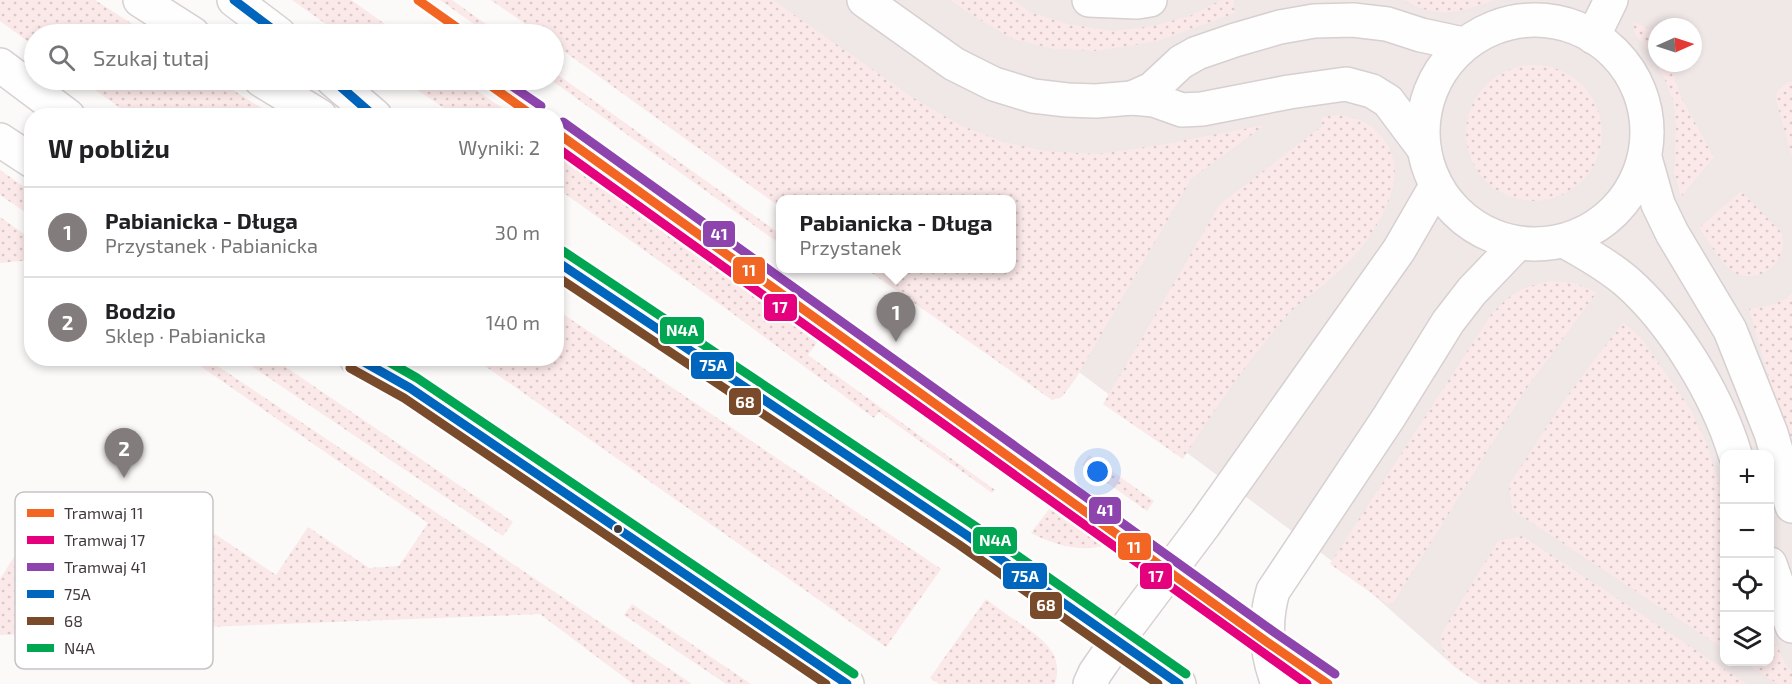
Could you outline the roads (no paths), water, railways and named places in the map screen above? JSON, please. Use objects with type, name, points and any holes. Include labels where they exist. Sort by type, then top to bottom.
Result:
[{"type":"main road","points":[[140,0],[177,24]]},
{"type":"main road","points":[[234,0],[266,24]]},
{"type":"main road","points":[[864,0],[954,63],[994,84],[1033,96],[1096,101],[1132,98],[1154,100],[1182,110],[1202,109],[1289,92],[1346,84],[1372,91],[1388,101],[1424,149],[1436,186],[1462,218],[1516,245],[1564,241],[1600,225],[1629,194],[1645,158],[1648,123],[1638,84],[1616,52],[1579,27],[1540,18],[1535,10],[1497,25],[1463,44],[1439,72],[1425,108],[1424,149]]},
{"type":"main road","points":[[1089,0],[1137,3],[1150,0]]},
{"type":"main road","points":[[1593,37],[1611,0]]},
{"type":"main road","points":[[1132,98],[1152,89],[1181,62],[1197,53],[1280,27],[1303,23],[1353,20],[1388,24],[1421,35],[1463,44]]},
{"type":"main road","points":[[0,65],[24,83]]},
{"type":"main road","points":[[33,90],[57,108]]},
{"type":"main road","points":[[277,90],[307,108]]},
{"type":"main road","points":[[345,90],[366,108]]},
{"type":"main road","points":[[0,140],[24,156]]},
{"type":"main road","points":[[1645,158],[1658,204],[1672,233],[1730,330],[1771,433],[1792,506]]},
{"type":"main road","points":[[1090,684],[1095,673],[1204,525],[1392,259],[1436,186]]},
{"type":"main road","points":[[1564,241],[1598,260],[1627,282],[1661,318],[1703,378],[1734,450]]},
{"type":"main road","points":[[1278,684],[1272,669],[1267,642],[1268,608],[1273,591],[1389,417],[1448,322],[1472,291],[1516,245]]},
{"type":"main road","points":[[564,266],[965,534],[1179,684]]},
{"type":"main road","points":[[371,366],[410,388],[847,684]]},
{"type":"main road","points":[[384,366],[410,388]]},
{"type":"main road","points":[[1774,575],[1792,626]]},
{"type":"tram line","name":"11","points":[[418,0],[452,24]]},
{"type":"tram line","name":"11","points":[[497,90],[522,108]]},
{"type":"tram line","name":"41","points":[[518,90],[541,106]]},
{"type":"tram line","name":"41","points":[[564,123],[1335,674]]},
{"type":"tram line","name":"11","points":[[564,138],[1328,684]]},
{"type":"tram line","name":"17","points":[[564,153],[1307,684]]},
{"type":"place","name":"Pabianicka - Długa","points":[[896,342]]},
{"type":"place","name":"Bodzio","points":[[124,478]]}]
